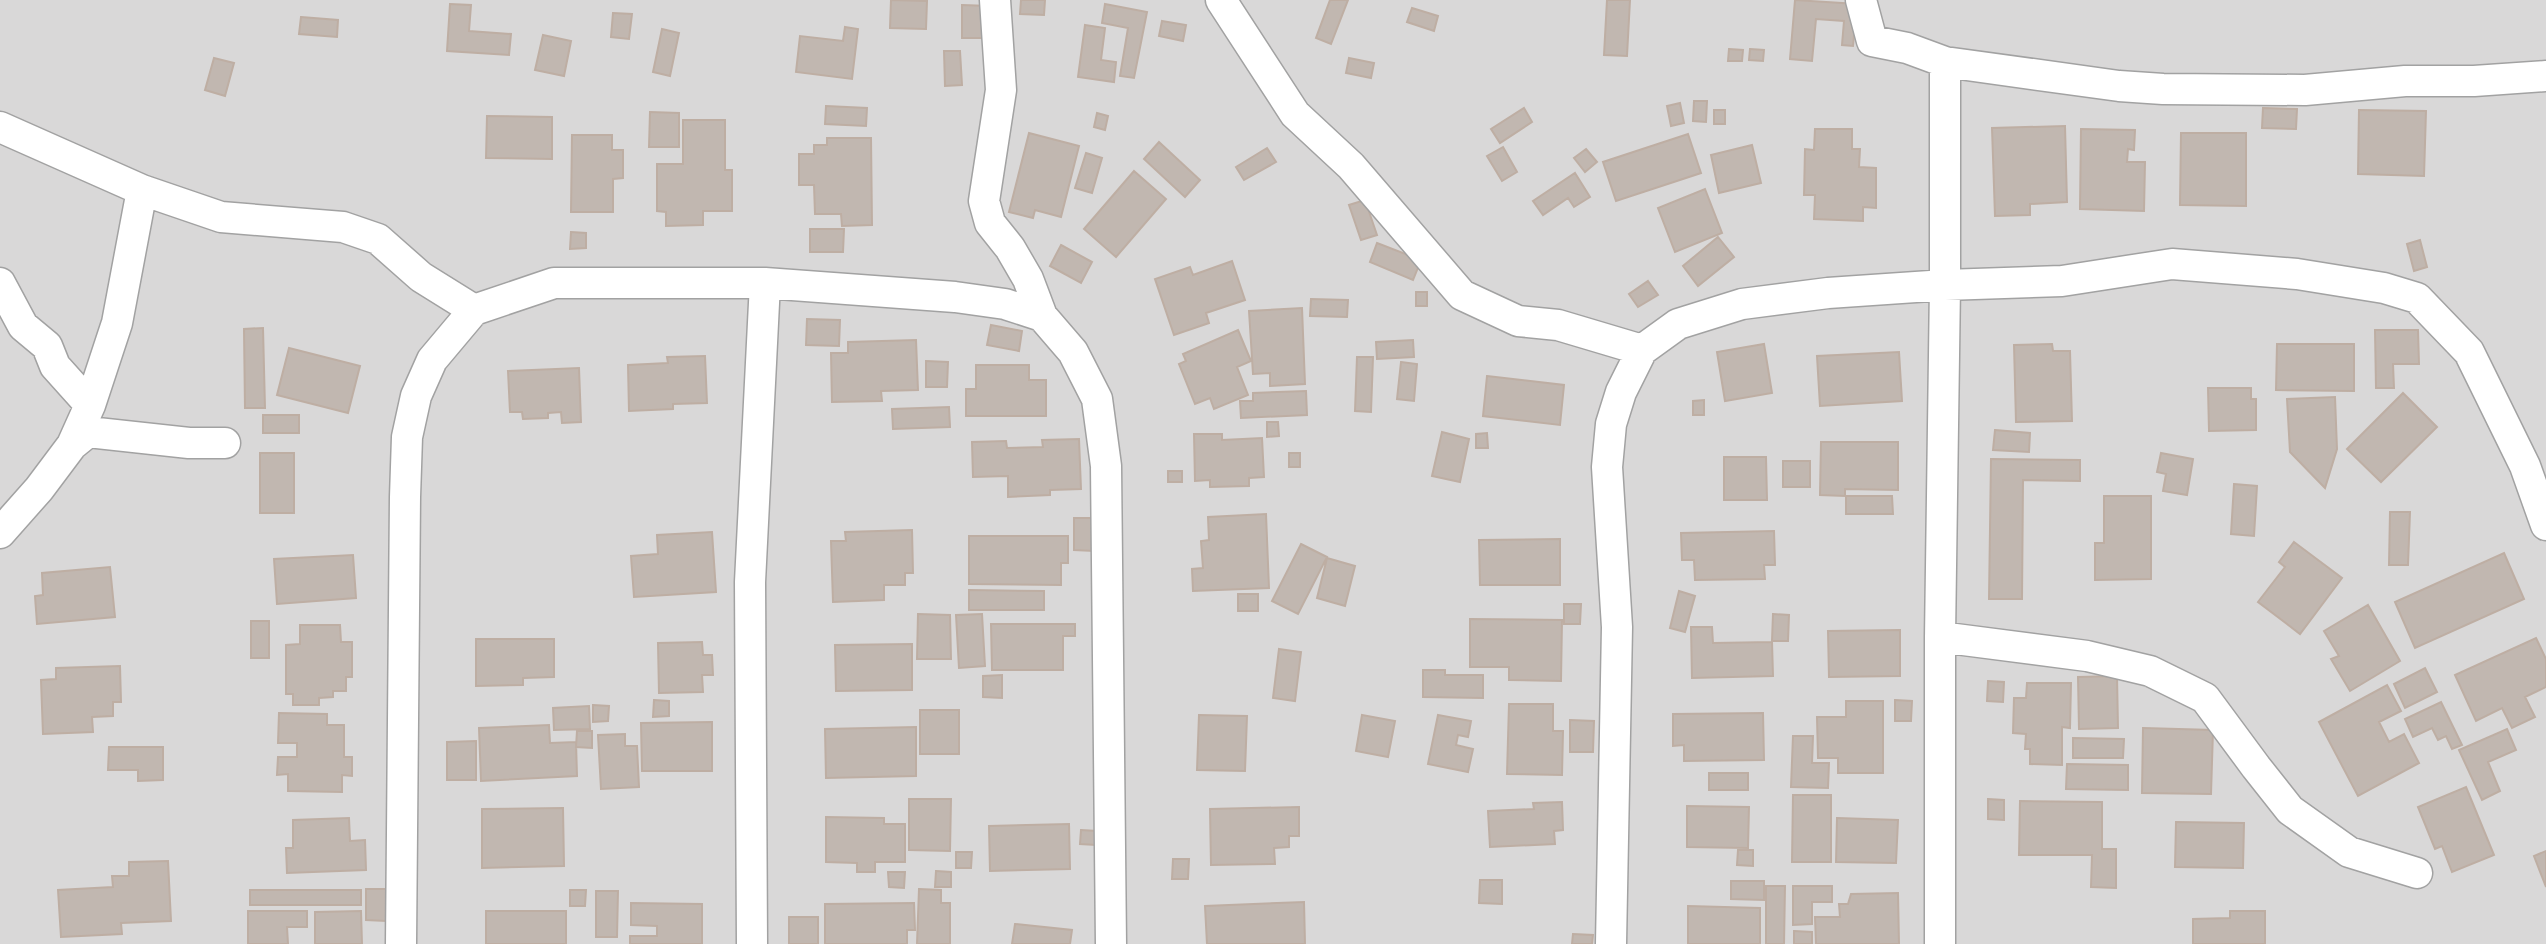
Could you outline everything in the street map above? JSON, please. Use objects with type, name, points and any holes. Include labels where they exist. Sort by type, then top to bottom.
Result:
[{"type":"street","points":[[995,0],[1001,90],[985,201],[990,223],[1010,248],[1028,279],[1042,316],[1073,352],[1097,399],[1103,434],[1106,466],[1111,944]]},
{"type":"street","points":[[1221,0],[1295,114],[1351,166],[1462,295],[1518,321],[1558,325],[1642,350]]},
{"type":"street","points":[[1861,0],[1872,41],[1907,48],[1945,62],[2119,86],[2224,91],[2305,90],[2405,81],[2474,81],[2546,76]]},
{"type":"street","points":[[1940,944],[1945,62]]},
{"type":"street","points":[[0,127],[142,190],[221,216],[343,227],[378,239],[421,276],[474,310]]},
{"type":"street","points":[[0,533],[39,489],[72,445],[90,405],[117,323],[142,190]]},
{"type":"street","points":[[1611,944],[1617,627],[1607,467],[1611,424],[1621,392],[1642,350],[1678,324],[1742,304],[1828,293],[2062,281],[2172,264],[2297,274],[2384,288],[2417,298],[2469,352],[2525,466],[2546,525]]},
{"type":"street","points":[[0,283],[23,326],[47,346],[55,366],[90,405]]},
{"type":"street","points":[[401,944],[407,437],[416,396],[432,360],[474,310],[554,283],[765,283],[955,297],[1004,304],[1042,316]]},
{"type":"street","points":[[752,944],[750,582],[765,283]]},
{"type":"street","points":[[72,445],[88,432],[189,443],[225,443]]},
{"type":"street","points":[[1940,637],[2087,656],[2150,671],[2183,687],[2205,698],[2290,810],[2349,852],[2417,873]]},
{"type":"shaded area","points":[[0,0],[2546,0],[2546,944],[0,944]]},
{"type":"building","points":[[891,0],[927,1],[926,29],[890,28]]},
{"type":"building","points":[[1021,0],[1045,0],[1044,15],[1020,14]]},
{"type":"building","points":[[1330,0],[1348,0],[1331,44],[1316,38]]},
{"type":"building","points":[[1607,0],[1630,0],[1627,56],[1604,55]]},
{"type":"building","points":[[1795,0],[1857,4],[1853,46],[1842,45],[1844,21],[1816,19],[1812,61],[1790,59]]},
{"type":"building","points":[[450,4],[471,5],[469,31],[511,34],[509,55],[447,51]]},
{"type":"building","points":[[1105,4],[1147,12],[1134,78],[1120,76],[1128,28],[1102,23]]},
{"type":"building","points":[[962,5],[990,6],[990,38],[962,38]]},
{"type":"building","points":[[1412,8],[1438,16],[1434,31],[1407,22]]},
{"type":"building","points":[[613,13],[632,14],[629,39],[611,37]]},
{"type":"building","points":[[301,17],[338,20],[337,37],[299,34]]},
{"type":"building","points":[[1162,21],[1186,25],[1183,41],[1159,36]]},
{"type":"building","points":[[1085,25],[1105,28],[1101,60],[1116,62],[1114,82],[1078,77]]},
{"type":"building","points":[[845,27],[858,29],[852,79],[796,72],[800,36],[843,41]]},
{"type":"building","points":[[662,29],[679,33],[670,76],[653,72]]},
{"type":"building","points":[[543,35],[571,41],[564,76],[535,70]]},
{"type":"building","points":[[1729,49],[1743,50],[1742,61],[1728,61]]},
{"type":"building","points":[[1750,49],[1764,50],[1763,61],[1749,60]]},
{"type":"building","points":[[944,51],[960,51],[962,85],[945,86]]},
{"type":"building","points":[[214,58],[234,63],[225,96],[205,90]]},
{"type":"building","points":[[1349,58],[1374,63],[1371,78],[1346,73]]},
{"type":"building","points":[[1694,101],[1707,101],[1706,122],[1693,121]]},
{"type":"building","points":[[1680,103],[1684,123],[1671,126],[1667,106]]},
{"type":"building","points":[[826,106],[867,108],[866,126],[825,124]]},
{"type":"building","points":[[1524,108],[1532,122],[1500,143],[1491,129]]},
{"type":"building","points":[[2263,108],[2297,109],[2296,129],[2262,128]]},
{"type":"building","points":[[1714,110],[1725,110],[1725,124],[1714,124]]},
{"type":"building","points":[[2359,110],[2426,111],[2424,176],[2358,174]]},
{"type":"building","points":[[650,112],[679,113],[679,147],[649,147]]},
{"type":"building","points":[[1097,113],[1108,116],[1105,130],[1094,127]]},
{"type":"building","points":[[487,116],[552,117],[552,159],[486,158]]},
{"type":"building","points":[[683,120],[725,120],[725,170],[732,170],[732,211],[703,211],[703,225],[666,226],[666,212],[657,211],[657,164],[683,164]]},
{"type":"building","points":[[2065,126],[2067,202],[2030,204],[2030,215],[1995,216],[1992,128]]},
{"type":"building","points":[[1815,129],[1852,129],[1852,149],[1860,149],[1859,167],[1876,168],[1876,208],[1863,207],[1863,221],[1814,219],[1815,195],[1804,195],[1805,149],[1814,150]]},
{"type":"building","points":[[2081,129],[2135,130],[2134,150],[2128,149],[2127,162],[2145,162],[2144,211],[2080,209]]},
{"type":"building","points":[[1029,133],[1079,146],[1061,217],[1035,210],[1033,218],[1009,212]]},
{"type":"building","points":[[2181,133],[2246,133],[2246,206],[2180,205]]},
{"type":"building","points":[[1688,134],[1701,173],[1616,201],[1603,162]]},
{"type":"building","points":[[572,135],[612,135],[612,150],[623,150],[623,178],[613,179],[613,212],[571,212]]},
{"type":"building","points":[[827,138],[871,138],[872,225],[842,226],[841,214],[815,214],[814,185],[799,185],[799,154],[814,154],[814,145],[827,145]]},
{"type":"building","points":[[1159,142],[1200,180],[1185,197],[1144,159]]},
{"type":"building","points":[[1752,145],[1761,183],[1719,193],[1711,155]]},
{"type":"building","points":[[1503,147],[1517,172],[1502,181],[1487,156]]},
{"type":"building","points":[[1267,148],[1276,162],[1244,180],[1236,167]]},
{"type":"building","points":[[1586,149],[1597,162],[1585,172],[1574,158]]},
{"type":"building","points":[[1086,153],[1102,158],[1092,193],[1075,188]]},
{"type":"building","points":[[1134,171],[1166,199],[1116,257],[1084,229]]},
{"type":"building","points":[[1575,173],[1590,197],[1574,207],[1568,198],[1543,215],[1533,201]]},
{"type":"building","points":[[1705,189],[1722,233],[1675,252],[1658,208]]},
{"type":"building","points":[[1365,200],[1377,235],[1361,240],[1349,205]]},
{"type":"building","points":[[810,229],[844,229],[843,252],[810,252]]},
{"type":"building","points":[[571,232],[586,233],[586,248],[570,249]]},
{"type":"building","points":[[1718,237],[1734,257],[1698,286],[1683,266]]},
{"type":"building","points":[[2420,240],[2427,267],[2414,271],[2407,244]]},
{"type":"building","points":[[1377,243],[1421,260],[1413,280],[1370,262]]},
{"type":"building","points":[[1061,245],[1092,262],[1081,283],[1050,266]]},
{"type":"building","points":[[1232,261],[1245,300],[1206,313],[1209,323],[1174,335],[1155,279],[1190,267],[1193,275]]},
{"type":"building","points":[[1648,281],[1658,295],[1638,307],[1629,294]]},
{"type":"building","points":[[1416,292],[1427,292],[1427,306],[1416,306]]},
{"type":"building","points":[[1311,299],[1348,300],[1347,317],[1310,316]]},
{"type":"building","points":[[1302,308],[1305,384],[1270,386],[1270,373],[1253,374],[1249,311]]},
{"type":"building","points":[[807,319],[840,320],[839,346],[806,345]]},
{"type":"building","points":[[991,325],[1022,331],[1019,351],[987,345]]},
{"type":"building","points":[[263,328],[265,408],[245,408],[244,329]]},
{"type":"building","points":[[1238,330],[1251,361],[1237,367],[1248,395],[1214,409],[1210,398],[1195,404],[1179,364],[1186,361],[1183,354]]},
{"type":"building","points":[[2375,330],[2418,330],[2419,364],[2393,364],[2394,388],[2376,388]]},
{"type":"building","points":[[916,340],[918,390],[881,391],[882,401],[832,402],[831,353],[848,353],[848,342]]},
{"type":"building","points":[[1413,340],[1414,357],[1377,359],[1376,342]]},
{"type":"building","points":[[1764,344],[1772,393],[1725,401],[1717,352]]},
{"type":"building","points":[[2052,344],[2053,351],[2070,351],[2072,421],[2016,422],[2014,345]]},
{"type":"building","points":[[2277,344],[2354,344],[2354,391],[2276,390]]},
{"type":"building","points":[[289,348],[360,366],[348,413],[277,395]]},
{"type":"building","points":[[1899,352],[1902,401],[1820,406],[1817,356]]},
{"type":"building","points":[[705,356],[707,403],[673,404],[673,409],[629,411],[628,365],[668,363],[667,357]]},
{"type":"building","points":[[1357,357],[1373,357],[1371,412],[1355,411]]},
{"type":"building","points":[[926,361],[948,362],[947,387],[926,387]]},
{"type":"building","points":[[1401,362],[1417,364],[1414,401],[1397,399]]},
{"type":"building","points":[[976,365],[1029,365],[1029,380],[1046,380],[1046,416],[966,416],[966,389],[976,389]]},
{"type":"building","points":[[579,368],[581,422],[562,423],[561,412],[548,413],[548,418],[523,419],[522,412],[510,412],[508,371]]},
{"type":"building","points":[[1487,376],[1564,385],[1560,425],[1483,416]]},
{"type":"building","points":[[2208,388],[2251,388],[2251,399],[2256,399],[2256,430],[2209,431]]},
{"type":"building","points":[[1306,391],[1307,415],[1241,418],[1240,401],[1253,401],[1253,393]]},
{"type":"building","points":[[2403,393],[2437,427],[2381,482],[2347,449]]},
{"type":"building","points":[[2335,397],[2337,449],[2325,488],[2290,452],[2287,399]]},
{"type":"building","points":[[1704,400],[1704,415],[1693,415],[1693,401]]},
{"type":"building","points":[[949,407],[950,427],[893,429],[892,409]]},
{"type":"building","points":[[263,415],[299,415],[299,433],[263,433]]},
{"type":"building","points":[[1267,422],[1278,422],[1279,436],[1267,437]]},
{"type":"building","points":[[1995,430],[2030,433],[2029,452],[1993,450]]},
{"type":"building","points":[[1442,432],[1469,439],[1460,482],[1432,476]]},
{"type":"building","points":[[1487,433],[1488,448],[1476,448],[1476,434]]},
{"type":"building","points":[[1194,434],[1222,434],[1222,440],[1262,438],[1264,477],[1249,478],[1249,486],[1210,487],[1210,480],[1195,481]]},
{"type":"building","points":[[1079,439],[1081,489],[1050,490],[1050,495],[1008,497],[1008,476],[973,477],[972,442],[1006,441],[1007,448],[1043,447],[1042,440]]},
{"type":"building","points":[[1821,442],[1898,442],[1898,490],[1845,489],[1845,496],[1820,495]]},
{"type":"building","points":[[260,453],[294,453],[294,513],[260,513]]},
{"type":"building","points":[[1289,453],[1300,453],[1300,467],[1289,467]]},
{"type":"building","points":[[2161,453],[2193,459],[2187,495],[2163,491],[2166,474],[2157,472]]},
{"type":"building","points":[[1724,457],[1766,457],[1767,500],[1724,500]]},
{"type":"building","points":[[1991,459],[2080,460],[2080,481],[2023,480],[2022,599],[1989,599]]},
{"type":"building","points":[[1783,461],[1810,461],[1810,487],[1783,487]]},
{"type":"building","points":[[1168,471],[1182,471],[1182,482],[1168,482]]},
{"type":"building","points":[[2234,484],[2257,486],[2254,536],[2231,534]]},
{"type":"building","points":[[1846,496],[1892,496],[1893,514],[1846,514]]},
{"type":"building","points":[[2104,496],[2151,496],[2151,579],[2095,580],[2095,543],[2104,543]]},
{"type":"building","points":[[2390,512],[2410,512],[2408,565],[2389,565]]},
{"type":"building","points":[[1266,514],[1269,588],[1193,591],[1192,569],[1203,568],[1201,541],[1209,540],[1208,517]]},
{"type":"building","points":[[1074,518],[1094,518],[1094,551],[1074,550]]},
{"type":"building","points":[[912,530],[913,573],[905,573],[905,585],[884,585],[884,600],[833,602],[831,541],[846,541],[845,532]]},
{"type":"building","points":[[1774,531],[1775,565],[1764,565],[1765,579],[1695,580],[1694,560],[1682,560],[1681,533]]},
{"type":"building","points":[[712,532],[716,592],[634,597],[631,556],[658,554],[657,535]]},
{"type":"building","points":[[969,536],[1068,536],[1068,563],[1061,563],[1061,585],[969,584]]},
{"type":"building","points":[[1560,539],[1560,585],[1480,585],[1479,540]]},
{"type":"building","points":[[2294,542],[2342,578],[2300,634],[2258,602],[2285,567],[2279,562]]},
{"type":"building","points":[[1301,544],[1327,557],[1298,614],[1272,601]]},
{"type":"building","points":[[2504,553],[2524,599],[2415,648],[2395,602]]},
{"type":"building","points":[[353,555],[356,598],[277,604],[274,559]]},
{"type":"building","points":[[1327,558],[1355,566],[1345,606],[1317,598]]},
{"type":"building","points":[[110,567],[115,617],[37,624],[35,596],[43,595],[42,573]]},
{"type":"building","points":[[969,590],[1044,591],[1044,610],[969,610]]},
{"type":"building","points":[[1679,591],[1695,596],[1685,632],[1670,628]]},
{"type":"building","points":[[1238,594],[1258,594],[1258,611],[1238,611]]},
{"type":"building","points":[[1564,604],[1581,604],[1580,624],[1564,624]]},
{"type":"building","points":[[2368,605],[2400,661],[2350,691],[2331,659],[2339,656],[2324,631]]},
{"type":"building","points":[[918,614],[950,615],[951,659],[917,659]]},
{"type":"building","points":[[982,614],[985,666],[959,668],[956,615]]},
{"type":"building","points":[[1773,614],[1789,615],[1788,641],[1772,641]]},
{"type":"building","points":[[1470,619],[1562,620],[1561,681],[1509,680],[1509,667],[1470,667]]},
{"type":"building","points":[[251,621],[269,621],[269,658],[251,658]]},
{"type":"building","points":[[991,624],[1075,624],[1075,636],[1063,636],[1063,670],[992,670]]},
{"type":"building","points":[[300,625],[340,625],[341,642],[352,642],[352,677],[346,677],[346,691],[333,691],[333,697],[319,698],[319,705],[293,705],[293,694],[286,694],[286,645],[300,644]]},
{"type":"building","points":[[1691,627],[1712,627],[1713,643],[1772,642],[1773,676],[1692,678]]},
{"type":"building","points":[[1900,630],[1900,676],[1829,677],[1828,631]]},
{"type":"building","points":[[2536,638],[2546,659],[2546,687],[2525,697],[2535,717],[2512,728],[2502,708],[2476,721],[2455,675]]},
{"type":"building","points":[[476,639],[554,639],[554,677],[523,678],[523,685],[476,686]]},
{"type":"building","points":[[702,642],[703,655],[712,655],[713,675],[702,675],[703,692],[659,693],[658,643]]},
{"type":"building","points":[[912,644],[912,690],[836,691],[835,645]]},
{"type":"building","points":[[1279,649],[1301,652],[1295,701],[1273,698]]},
{"type":"building","points":[[120,666],[121,702],[113,702],[113,716],[92,717],[93,732],[43,734],[41,680],[56,679],[56,668]]},
{"type":"building","points":[[2425,668],[2437,692],[2405,708],[2394,684]]},
{"type":"building","points":[[1423,670],[1445,670],[1445,675],[1483,675],[1483,698],[1423,697]]},
{"type":"building","points":[[1002,675],[1002,698],[983,697],[983,676]]},
{"type":"building","points":[[2117,676],[2118,728],[2079,729],[2078,677]]},
{"type":"building","points":[[1988,681],[2004,682],[2003,702],[1987,701]]},
{"type":"building","points":[[2027,683],[2071,683],[2070,728],[2062,727],[2062,765],[2030,764],[2030,749],[2025,749],[2026,734],[2013,733],[2014,698],[2026,698]]},
{"type":"building","points":[[2387,685],[2401,711],[2379,722],[2389,742],[2404,734],[2419,763],[2358,796],[2319,722]]},
{"type":"building","points":[[654,700],[669,701],[669,716],[653,717]]},
{"type":"building","points":[[1895,700],[1912,701],[1911,721],[1895,721]]},
{"type":"building","points":[[1846,701],[1883,701],[1883,773],[1838,773],[1838,758],[1818,758],[1817,717],[1846,717]]},
{"type":"building","points":[[2441,702],[2462,745],[2452,749],[2446,736],[2438,740],[2432,728],[2413,737],[2405,719]]},
{"type":"building","points":[[1509,704],[1553,704],[1553,731],[1563,731],[1562,775],[1507,774]]},
{"type":"building","points":[[593,705],[609,706],[608,721],[593,722]]},
{"type":"building","points":[[589,706],[590,729],[554,730],[553,708]]},
{"type":"building","points":[[920,710],[959,710],[959,754],[920,754]]},
{"type":"building","points":[[279,713],[327,714],[327,725],[344,725],[344,757],[352,757],[352,776],[342,775],[342,792],[288,791],[288,774],[277,775],[278,757],[297,757],[297,743],[278,743]]},
{"type":"building","points":[[1763,713],[1764,760],[1684,761],[1684,745],[1673,746],[1673,714]]},
{"type":"building","points":[[1199,715],[1247,716],[1245,771],[1197,770]]},
{"type":"building","points":[[1362,715],[1395,721],[1388,757],[1356,751]]},
{"type":"building","points":[[1438,715],[1471,721],[1468,737],[1458,735],[1456,745],[1473,749],[1468,772],[1428,764]]},
{"type":"building","points":[[1570,720],[1594,721],[1593,752],[1570,752]]},
{"type":"building","points":[[712,722],[712,771],[642,771],[641,723]]},
{"type":"building","points":[[549,725],[550,743],[576,742],[577,776],[481,781],[479,728]]},
{"type":"building","points":[[916,727],[916,776],[826,778],[825,729]]},
{"type":"building","points":[[2143,728],[2213,730],[2211,794],[2142,793]]},
{"type":"building","points":[[2507,729],[2516,750],[2488,762],[2500,791],[2482,800],[2459,750]]},
{"type":"building","points":[[577,731],[592,731],[592,748],[576,747]]},
{"type":"building","points":[[625,734],[625,746],[637,746],[639,787],[601,789],[598,735]]},
{"type":"building","points":[[1793,736],[1813,736],[1812,763],[1829,763],[1828,788],[1791,787]]},
{"type":"building","points":[[2073,738],[2124,739],[2123,758],[2073,758]]},
{"type":"building","points":[[476,741],[476,780],[447,780],[447,742]]},
{"type":"building","points":[[109,747],[163,747],[163,780],[138,781],[138,770],[108,770]]},
{"type":"building","points":[[2067,764],[2128,765],[2128,790],[2066,789]]},
{"type":"building","points":[[1709,773],[1748,773],[1748,790],[1709,790]]},
{"type":"building","points":[[2466,787],[2494,855],[2452,872],[2442,846],[2435,849],[2418,807]]},
{"type":"building","points":[[1793,795],[1831,795],[1831,862],[1792,862]]},
{"type":"building","points":[[909,799],[951,799],[950,851],[909,850]]},
{"type":"building","points":[[1988,799],[2004,800],[2004,820],[1988,819]]},
{"type":"building","points":[[2020,801],[2102,802],[2102,849],[2116,849],[2116,888],[2091,887],[2092,855],[2019,855]]},
{"type":"building","points":[[1562,802],[1563,830],[1554,831],[1555,844],[1490,847],[1488,811],[1534,809],[1533,803]]},
{"type":"building","points":[[1687,806],[1749,807],[1748,848],[1687,847]]},
{"type":"building","points":[[1299,807],[1299,836],[1289,836],[1289,847],[1274,848],[1275,864],[1211,865],[1210,809]]},
{"type":"building","points":[[563,808],[564,866],[482,868],[482,809]]},
{"type":"building","points":[[826,817],[884,818],[884,824],[905,824],[905,862],[875,862],[875,872],[857,872],[857,863],[826,862]]},
{"type":"building","points":[[349,818],[350,841],[365,840],[366,870],[287,873],[286,848],[293,848],[293,820]]},
{"type":"building","points":[[1837,818],[1898,820],[1896,863],[1836,862]]},
{"type":"building","points":[[2176,822],[2244,823],[2243,868],[2175,867]]},
{"type":"building","points":[[1069,824],[1070,869],[990,871],[989,826]]},
{"type":"building","points":[[1081,830],[1097,831],[1096,845],[1080,844]]},
{"type":"building","points":[[1738,850],[1753,850],[1753,866],[1737,865]]},
{"type":"building","points":[[2546,851],[2546,887],[2534,856]]},
{"type":"building","points":[[956,852],[972,852],[971,868],[956,868]]},
{"type":"building","points":[[1173,859],[1189,859],[1188,879],[1172,879]]},
{"type":"building","points":[[168,861],[171,921],[121,923],[122,934],[61,937],[58,890],[113,887],[112,876],[129,876],[129,862]]},
{"type":"building","points":[[936,871],[951,872],[951,887],[935,887]]},
{"type":"building","points":[[888,872],[905,872],[904,888],[889,887]]},
{"type":"building","points":[[1480,880],[1502,880],[1502,904],[1479,903]]},
{"type":"building","points":[[1731,881],[1764,881],[1764,900],[1731,899]]},
{"type":"building","points":[[1766,886],[1785,886],[1784,944],[1766,944]]},
{"type":"building","points":[[1793,886],[1832,886],[1832,902],[1812,902],[1812,924],[1793,925]]},
{"type":"building","points":[[366,889],[386,889],[386,921],[366,920]]},
{"type":"building","points":[[919,889],[941,890],[941,903],[950,903],[950,944],[917,944]]},
{"type":"building","points":[[250,890],[361,890],[361,905],[250,905]]},
{"type":"building","points":[[570,890],[586,890],[585,906],[570,906]]},
{"type":"building","points":[[596,891],[618,891],[617,937],[596,937]]},
{"type":"building","points":[[1898,893],[1899,944],[1816,944],[1815,917],[1840,917],[1839,904],[1848,904],[1851,894]]},
{"type":"building","points":[[1304,902],[1305,944],[1207,944],[1205,906]]},
{"type":"building","points":[[631,903],[702,904],[702,944],[630,944],[630,936],[657,936],[657,926],[631,925]]},
{"type":"building","points":[[914,903],[915,930],[907,930],[907,944],[825,944],[825,904]]},
{"type":"building","points":[[1688,906],[1760,908],[1760,944],[1688,944]]},
{"type":"building","points":[[248,911],[307,911],[307,927],[287,927],[288,944],[248,944]]},
{"type":"building","points":[[361,911],[362,944],[315,944],[315,912]]},
{"type":"building","points":[[486,911],[566,911],[566,944],[486,944]]},
{"type":"building","points":[[2230,911],[2265,911],[2265,944],[2193,944],[2193,919],[2230,918]]},
{"type":"building","points":[[789,917],[818,917],[818,944],[789,944]]},
{"type":"building","points":[[1015,924],[1072,930],[1070,944],[1012,944]]},
{"type":"building","points":[[1794,931],[1812,932],[1812,944],[1794,944]]},
{"type":"building","points":[[1573,934],[1593,935],[1592,944],[1572,944]]}]
